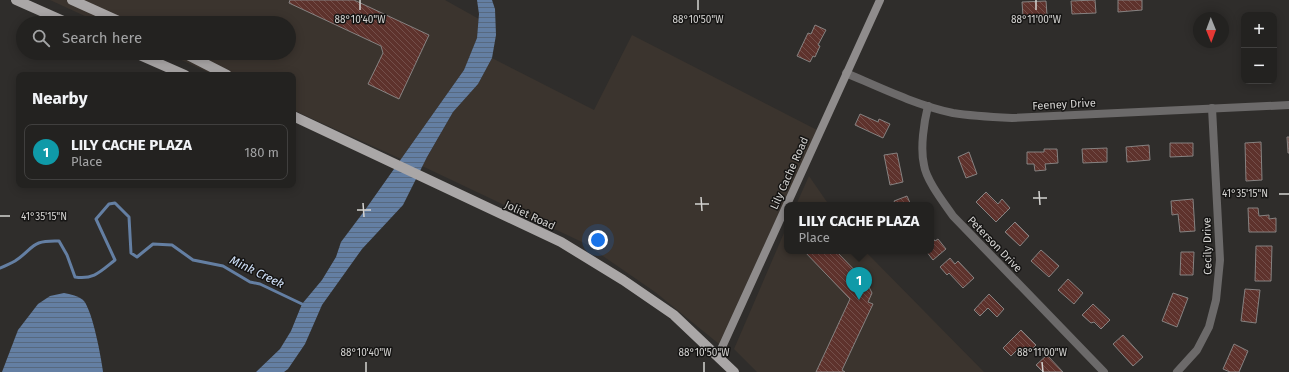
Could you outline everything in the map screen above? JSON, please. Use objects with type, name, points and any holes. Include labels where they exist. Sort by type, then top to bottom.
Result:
[{"type":"main road","points":[[16,0],[52,16]]},
{"type":"main road","points":[[72,0],[107,16]]},
{"type":"main road","points":[[151,60],[178,72]]},
{"type":"main road","points":[[198,60],[221,72]]},
{"type":"main road","name":"Joliet Road","points":[[296,117],[561,242],[623,280],[674,315],[734,372]]},
{"type":"street","name":"Lily Cache Road","points":[[788,202],[880,0]]},
{"type":"street","name":"Feeney Drive","points":[[846,73],[928,106],[954,113],[1012,118],[1289,105]]},
{"type":"street","name":"Peterson Drive","points":[[928,106],[924,122],[924,165],[934,189],[953,216],[1104,372]]},
{"type":"street","name":"Cecily Drive","points":[[1176,372],[1197,350],[1210,327],[1216,300],[1220,260],[1212,108]]},
{"type":"street","name":"Lily Cache Road","points":[[718,356],[784,210]]},
{"type":"shaded area","points":[[50,0],[445,0],[479,19],[477,38],[464,70],[401,159],[296,111],[296,72],[207,72],[181,60],[296,60],[296,16],[85,16]]},
{"type":"shaded area","points":[[632,35],[817,130],[719,344],[655,292],[584,243],[422,166],[453,112],[478,84],[492,58],[594,110]]},
{"type":"shaded area","points":[[809,176],[827,202],[797,202]]},
{"type":"shaded area","points":[[784,233],[784,254],[868,254],[984,372],[757,372],[734,349]]},
{"type":"water","points":[[477,0],[492,0],[495,9],[496,35],[492,58],[478,84],[453,112],[427,157],[403,205],[362,249],[322,305],[305,344],[288,369],[284,372],[256,372],[280,349],[291,331],[302,304],[322,280],[336,257],[341,242],[464,70],[477,38],[479,14]]},
{"type":"water","points":[[64,293],[80,298],[84,301],[87,307],[96,335],[103,372],[2,372],[18,330],[38,304],[50,296]]},
{"type":"building","points":[[290,0],[354,0],[429,35],[399,99],[368,84],[383,53],[381,46],[289,3]]},
{"type":"building","points":[[1095,0],[1096,13],[1072,14],[1071,1]]},
{"type":"building","points":[[1118,0],[1142,0],[1142,10],[1118,12]]},
{"type":"building","points":[[1046,1],[1047,15],[1023,16],[1022,2]]},
{"type":"building","points":[[815,25],[826,30],[818,45],[820,46],[815,57],[813,56],[810,62],[797,56],[808,33],[811,34]]},
{"type":"building","points":[[860,114],[878,122],[879,119],[890,124],[883,138],[855,125]]},
{"type":"building","points":[[1287,137],[1289,137],[1289,153],[1288,153]]},
{"type":"building","points":[[1261,142],[1262,180],[1246,181],[1245,143]]},
{"type":"building","points":[[1170,143],[1193,143],[1193,156],[1170,157]]},
{"type":"building","points":[[1149,145],[1150,160],[1127,162],[1126,147]]},
{"type":"building","points":[[1107,148],[1107,162],[1083,163],[1082,149]]},
{"type":"building","points":[[1044,149],[1057,149],[1058,163],[1045,164],[1046,170],[1035,171],[1034,164],[1027,164],[1027,152],[1044,152]]},
{"type":"building","points":[[969,152],[977,174],[966,178],[958,157]]},
{"type":"building","points":[[897,153],[903,182],[890,185],[884,155]]},
{"type":"building","points":[[986,192],[998,204],[1002,199],[1010,208],[996,222],[976,202]]},
{"type":"building","points":[[907,196],[910,202],[894,202]]},
{"type":"building","points":[[1193,199],[1195,231],[1180,232],[1178,214],[1172,215],[1171,201]]},
{"type":"building","points":[[1248,208],[1258,208],[1259,216],[1269,215],[1269,219],[1276,218],[1276,232],[1249,232]]},
{"type":"building","points":[[1015,222],[1029,236],[1020,246],[1005,232]]},
{"type":"building","points":[[938,239],[946,249],[933,260],[928,254],[934,254],[934,240],[935,241]]},
{"type":"building","points":[[1256,246],[1272,246],[1271,281],[1255,281]]},
{"type":"building","points":[[1041,250],[1059,266],[1049,277],[1031,261]]},
{"type":"building","points":[[1181,252],[1194,252],[1193,275],[1180,275]]},
{"type":"building","points":[[807,254],[839,254],[867,283],[872,293],[868,302],[873,304],[842,370],[845,372],[816,372],[850,299]]},
{"type":"building","points":[[950,258],[955,264],[958,261],[974,278],[963,288],[949,273],[947,275],[940,267]]},
{"type":"building","points":[[1068,279],[1083,293],[1074,304],[1058,290]]},
{"type":"building","points":[[1245,289],[1260,290],[1256,323],[1241,321]]},
{"type":"building","points":[[1173,293],[1188,298],[1177,327],[1162,321]]},
{"type":"building","points":[[989,294],[1004,309],[997,317],[988,308],[980,316],[974,310]]},
{"type":"building","points":[[1093,304],[1110,320],[1101,329],[1094,322],[1091,323],[1082,315]]},
{"type":"building","points":[[1021,330],[1036,345],[1027,354],[1020,347],[1011,356],[1003,348]]},
{"type":"building","points":[[1123,335],[1143,357],[1133,366],[1113,344]]},
{"type":"building","points":[[1234,344],[1248,351],[1239,372],[1230,372],[1223,369]]},
{"type":"building","points":[[1047,355],[1063,372],[1043,372],[1036,365]]},
{"type":"waterway","name":"Mink Creek","points":[[0,268],[15,261],[38,243],[59,241],[67,255],[75,277],[82,278],[97,274],[115,260],[96,219],[109,204],[115,203],[129,217],[131,253],[137,257],[153,244],[172,245],[193,260],[223,266],[250,282],[260,284],[302,304]]},
{"type":"place","name":"LILY CACHE PLAZA","points":[[859,300]]}]
